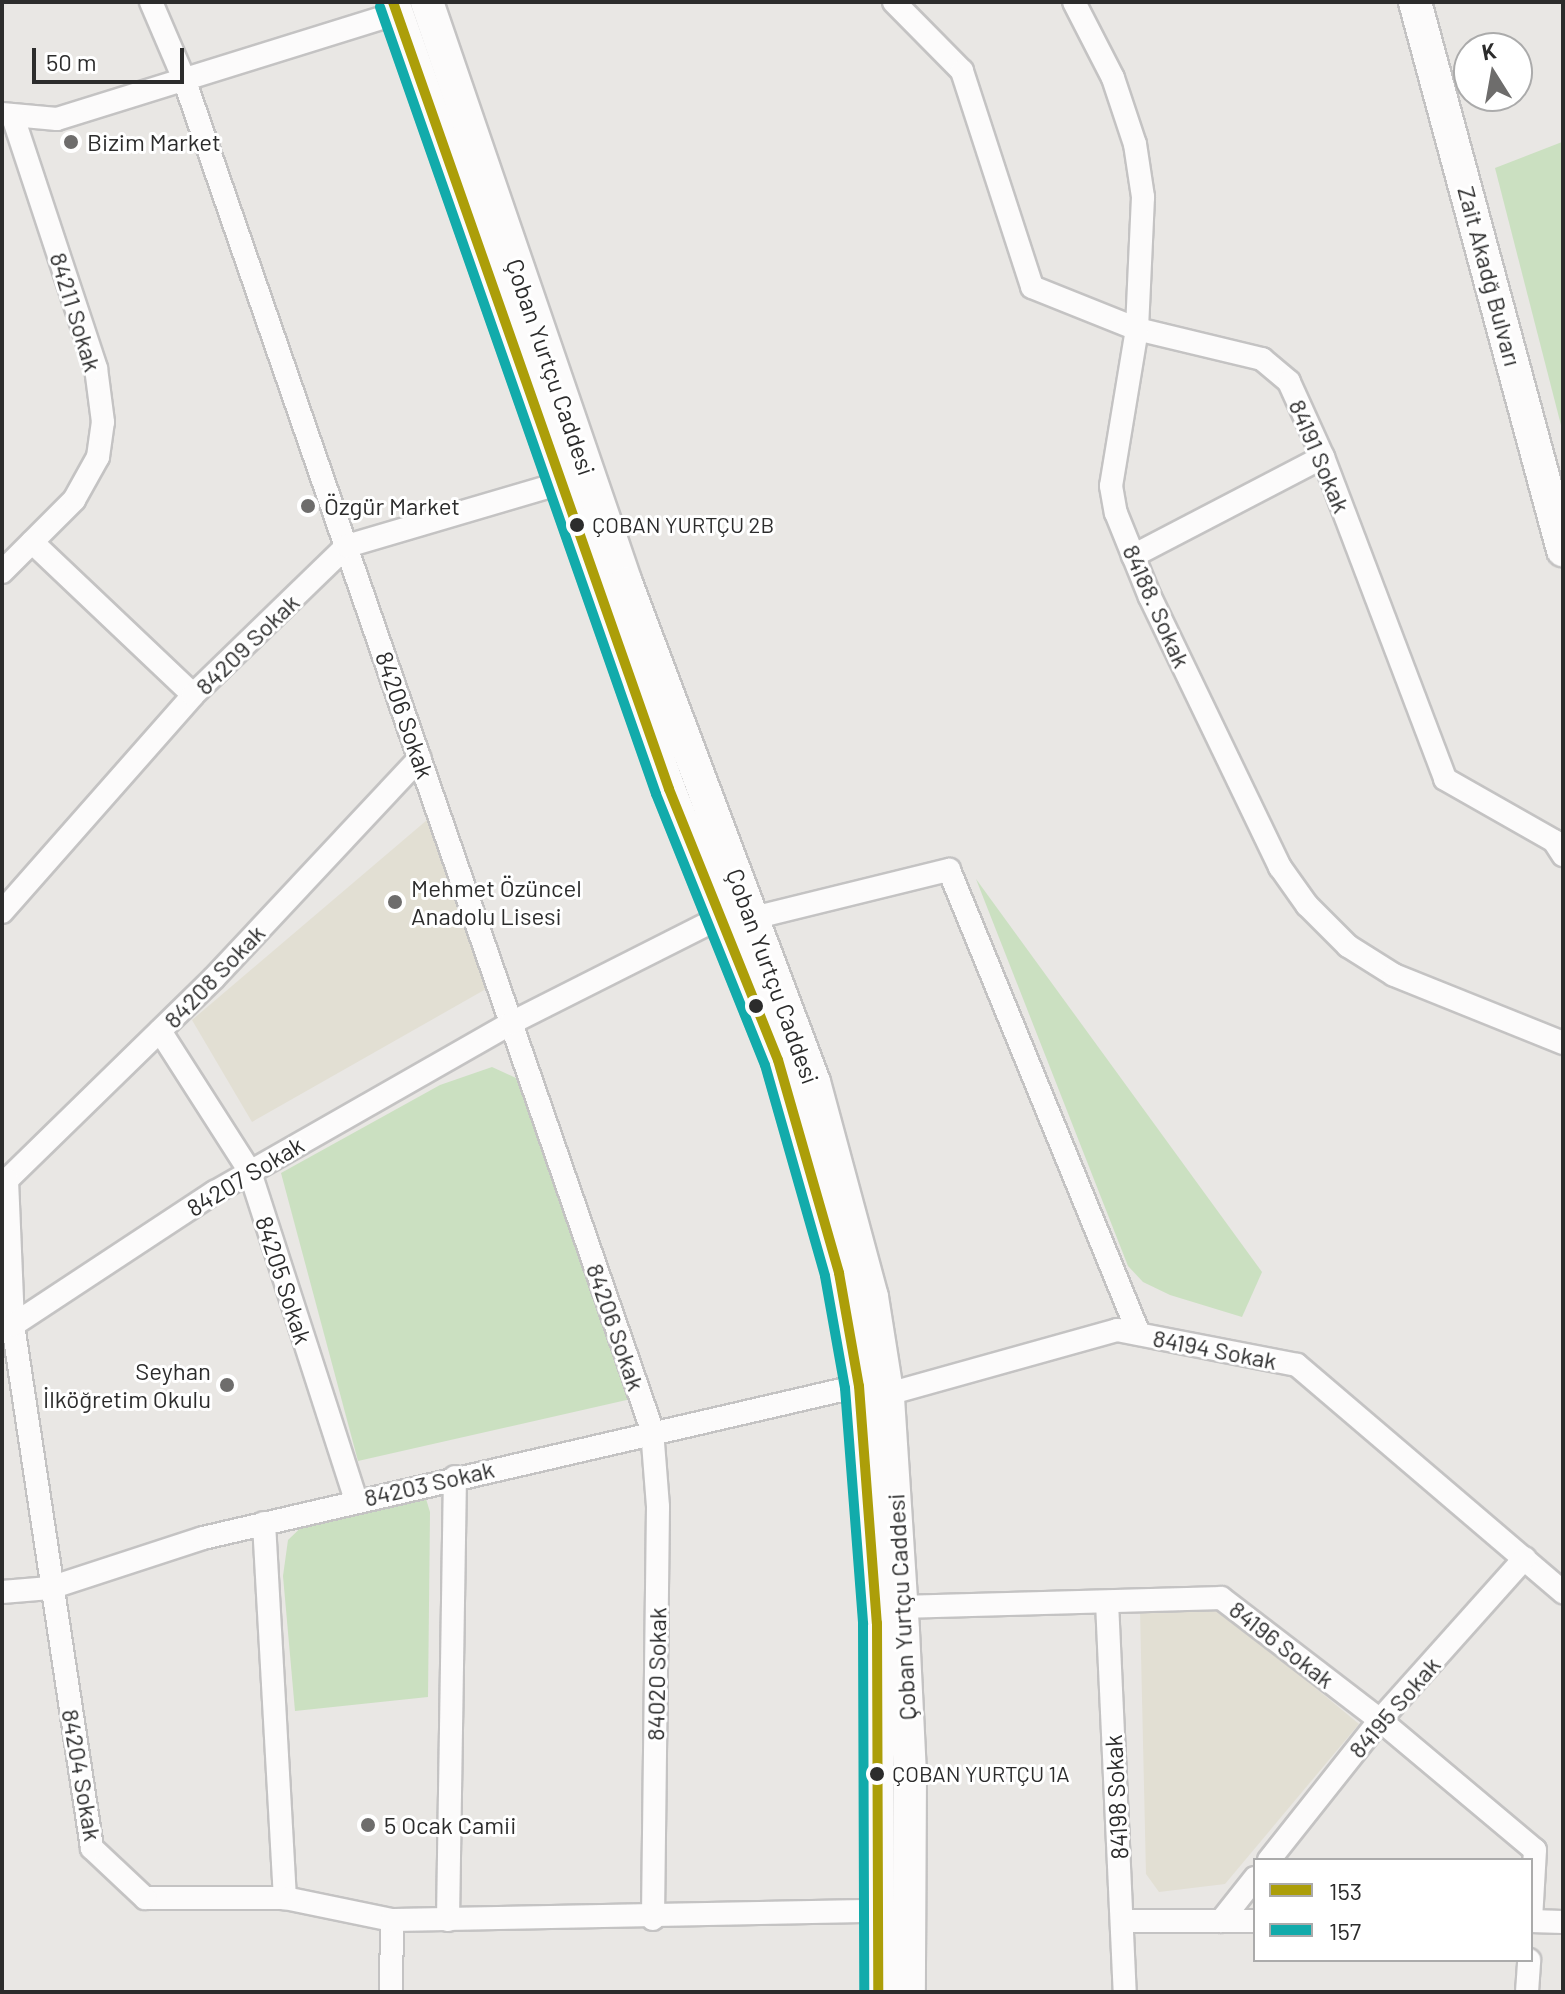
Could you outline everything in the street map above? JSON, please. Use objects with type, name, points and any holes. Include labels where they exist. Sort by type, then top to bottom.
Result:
[{"type":"main road","name":"Çoban Yurtçu Caddesi","points":[[427,2],[621,569],[814,1082],[850,1209],[902,1607],[910,1773],[909,1992]]},
{"type":"main road","name":"Zait Akadğ Bulvarı","points":[[1415,2],[1558,510],[1563,550]]},
{"type":"main road","name":"Çoban Yurtçu Caddesi","points":[[395,8],[561,483],[721,917],[778,1060],[874,1390],[878,1992]]},
{"type":"street","name":"84206 Sokak","points":[[151,2],[184,79],[652,1430]]},
{"type":"street","name":"84191 Sokak","points":[[894,2],[962,71],[1032,287],[1137,329],[1262,359],[1289,382],[1323,457],[1445,779],[1554,841],[1563,855]]},
{"type":"street","name":"84188. Sokak","points":[[1074,2],[1113,78],[1135,144],[1144,262],[1137,329],[1111,486],[1133,556],[1280,867],[1307,905],[1348,946],[1394,975],[1563,1043]]},
{"type":"street","points":[[7,115],[57,119],[395,8]]},
{"type":"street","name":"84211 Sokak","points":[[2,572],[74,500],[98,457],[103,422],[96,368],[7,115]]},
{"type":"street","points":[[1133,556],[1323,457]]},
{"type":"street","name":"84209 Sokak","points":[[2,912],[193,695],[347,546],[561,483]]},
{"type":"street","points":[[32,542],[193,695]]},
{"type":"street","name":"84208 Sokak","points":[[4,1176],[160,1031],[420,758]]},
{"type":"street","points":[[753,918],[949,870],[1139,1334]]},
{"type":"street","name":"84207 Sokak","points":[[13,1325],[250,1172],[511,1023],[721,917]]},
{"type":"street","name":"84205 Sokak","points":[[160,1031],[250,1172],[356,1501]]},
{"type":"street","points":[[4,1176],[13,1325],[50,1588]]},
{"type":"street","name":"84194 Sokak","points":[[874,1390],[1117,1330],[1297,1365],[1563,1592]]},
{"type":"street","name":"84203 Sokak","points":[[2,1592],[50,1588],[264,1523],[652,1430],[874,1390]]},
{"type":"street","name":"84020 Sokak","points":[[652,1430],[658,1507],[653,1919]]},
{"type":"street","points":[[448,1920],[455,1477]]},
{"type":"street","points":[[264,1523],[285,1898]]},
{"type":"street","name":"84195 Sokak","points":[[1271,1858],[1380,1720],[1525,1558]]},
{"type":"street","name":"84204 Sokak","points":[[50,1588],[92,1848],[145,1898],[285,1898],[392,1920],[653,1919],[879,1911]]},
{"type":"street","name":"84196 Sokak","points":[[902,1607],[1221,1598],[1380,1720],[1535,1850],[1533,1885]]},
{"type":"street","name":"84198 Sokak","points":[[1107,1602],[1125,1992]]},
{"type":"street","points":[[1122,1921],[1221,1921],[1253,1881]]},
{"type":"street","points":[[391,1992],[392,1920]]},
{"type":"street","points":[[1533,1920],[1563,1922]]},
{"type":"street","points":[[1122,1921],[1253,1921]]},
{"type":"street","points":[[1527,1992],[1529,1962]]},
{"type":"shaded area","name":"Mehmet Özüncel Anadolu Lisesi","points":[[427,820],[493,985],[252,1122],[192,1020]]},
{"type":"shaded area","points":[[1218,1607],[1359,1724],[1225,1884],[1159,1892],[1146,1874],[1140,1610]]},
{"type":"green space","points":[[1562,142],[1563,146],[1563,433],[1495,168]]},
{"type":"green space","points":[[976,879],[1262,1272],[1242,1317],[1170,1295],[1143,1282],[1128,1266]]},
{"type":"green space","points":[[492,1067],[516,1078],[631,1399],[358,1461],[281,1173],[440,1085]]},
{"type":"green space","points":[[410,1493],[426,1499],[430,1512],[428,1697],[295,1711],[283,1576],[288,1540],[313,1516]]},
{"type":"transit line","name":"153","points":[[393,2],[669,789],[778,1060],[839,1273],[859,1386],[877,1623],[878,1992]]},
{"type":"transit line","name":"157","points":[[380,7],[656,794],[765,1065],[825,1276],[845,1388],[863,1624],[864,1992]]},
{"type":"place","name":"Bizim Market","points":[[71,142]]},
{"type":"place","name":"Özgür Market","points":[[308,506]]},
{"type":"place","name":"ÇOBAN YURTÇU 2B","points":[[577,525]]},
{"type":"place","name":"Mehmet Özüncel Anadolu Lisesi","points":[[395,902]]},
{"type":"place","name":"Seyhan İlköğretim Okulu","points":[[227,1385]]},
{"type":"place","name":"ÇOBAN YURTÇU 1A","points":[[877,1774]]},
{"type":"place","name":"5 Ocak Camii","points":[[368,1825]]}]
